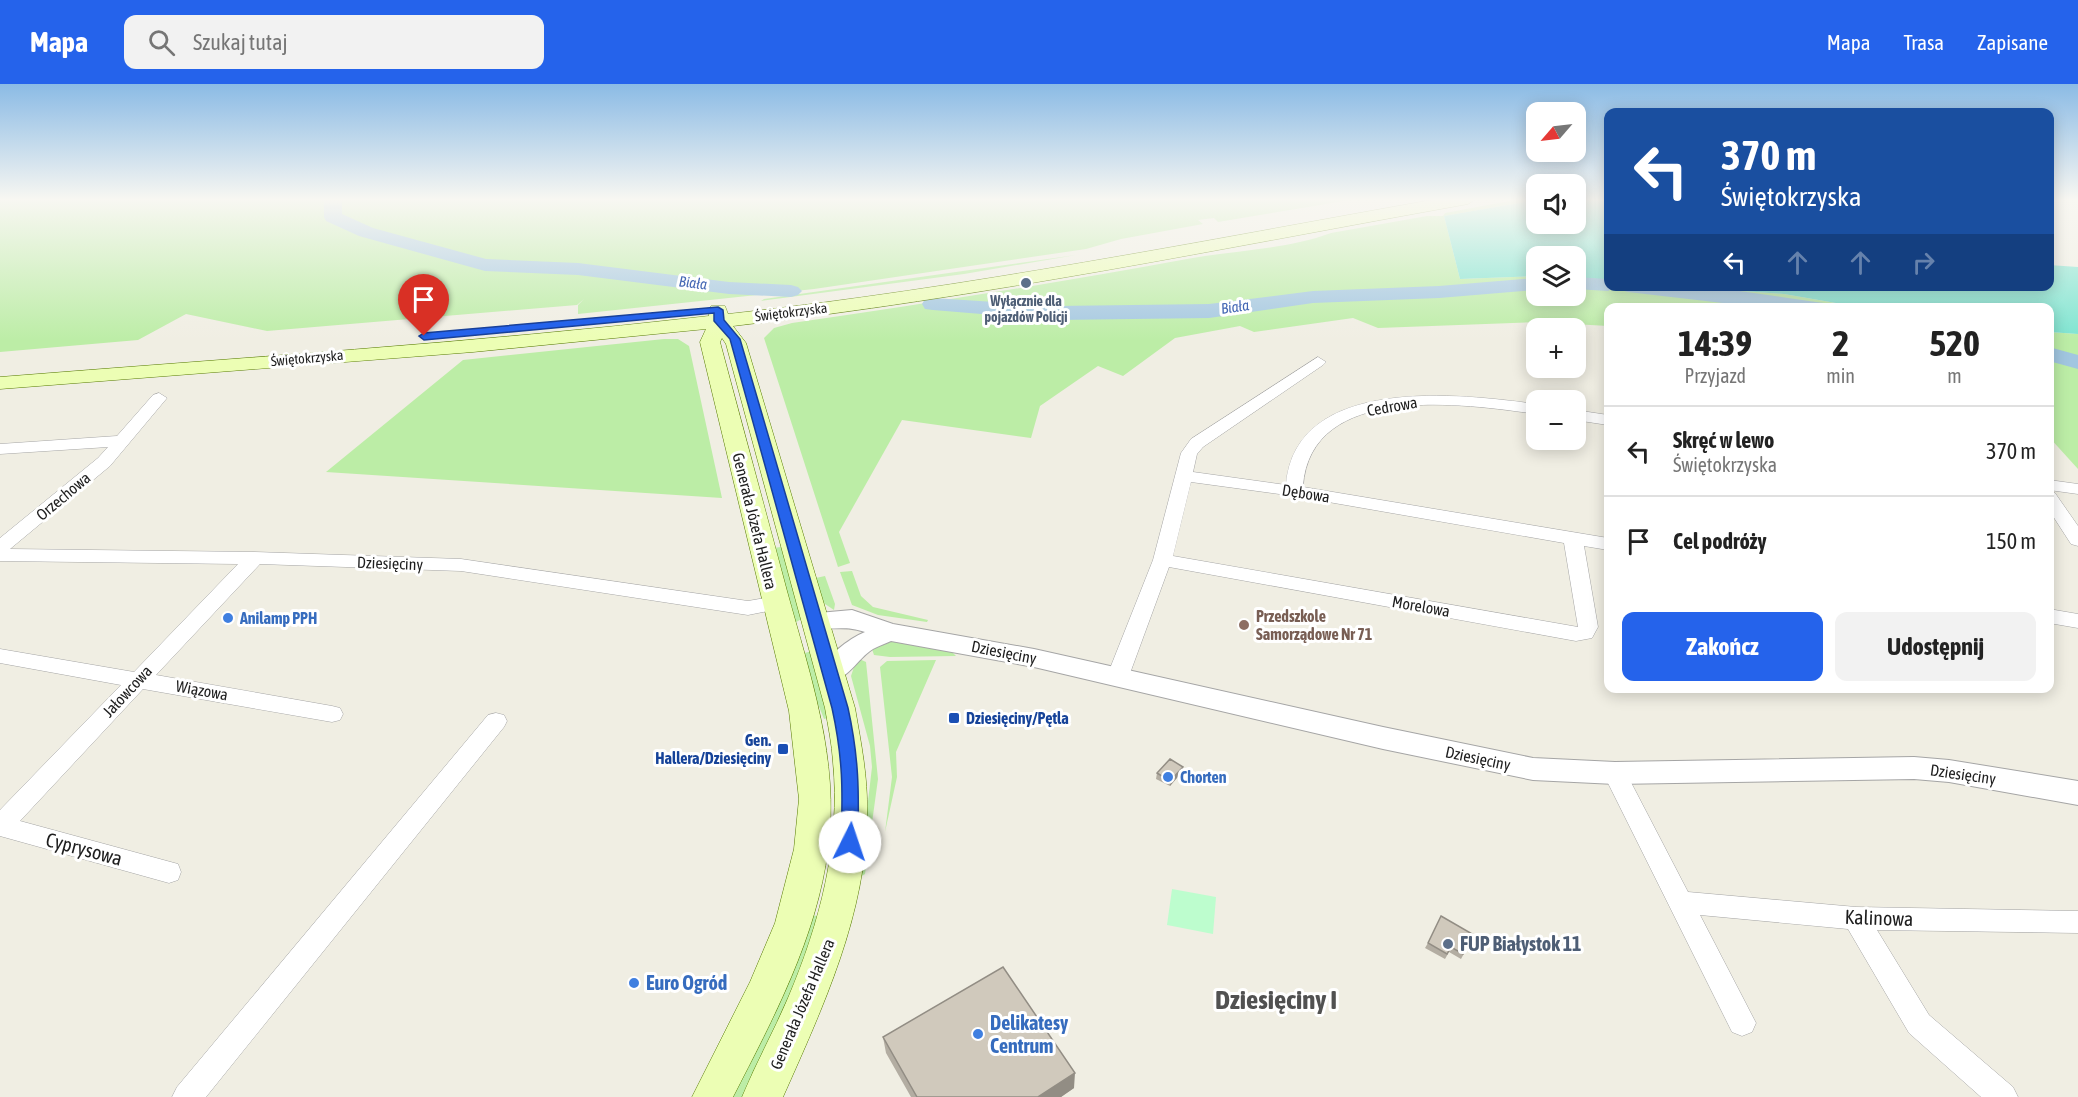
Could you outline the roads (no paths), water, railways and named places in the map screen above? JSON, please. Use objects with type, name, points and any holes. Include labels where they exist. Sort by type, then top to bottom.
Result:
[{"type":"main road","name":"Świętokrzyska","points":[[1006,276],[1166,246]]},
{"type":"main road","name":"Świętokrzyska","points":[[0,383],[463,345],[719,315],[862,292],[1006,276],[1187,246]]},
{"type":"main road","name":"Świętokrzyska","points":[[0,371],[719,315]]},
{"type":"main road","name":"Generała Józefa Hallera","points":[[719,315],[735,339],[816,620],[848,745],[852,780],[852,822],[840,902],[818,973],[762,1097]]},
{"type":"main road","name":"Generała Józefa Hallera","points":[[712,1097],[769,984],[799,903],[815,811],[812,755],[804,711],[710,342],[719,315]]},
{"type":"main road","points":[[736,446],[764,440]]},
{"type":"main road","points":[[799,903],[840,902]]},
{"type":"street","points":[[1118,676],[1162,560],[1189,453],[1197,442],[1318,362]]},
{"type":"street","name":"Orzechowa","points":[[0,549],[104,462],[159,398]]},
{"type":"street","name":"Cedrowa","points":[[1294,491],[1299,460],[1309,443],[1346,416],[1402,402],[1442,399],[1526,408]]},
{"type":"street","points":[[1586,417],[1604,419]]},
{"type":"street","name":"Orzechowa","points":[[0,449],[124,441]]},
{"type":"street","name":"Dębowa","points":[[1184,476],[1294,491],[1604,543]]},
{"type":"street","points":[[2054,486],[2078,489]]},
{"type":"street","points":[[2054,504],[2078,540]]},
{"type":"street","name":"Morelowa","points":[[1162,560],[1576,634],[1585,633],[1588,627],[1573,538]]},
{"type":"street","name":"Dziesięciny","points":[[0,555],[255,558],[461,565],[748,608],[776,603]]},
{"type":"street","name":"Jałowcowa","points":[[0,825],[255,558]]},
{"type":"street","points":[[2054,617],[2078,621]]},
{"type":"street","name":"Dziesięciny","points":[[816,620],[852,618],[889,632],[1118,676],[1523,768],[1556,772],[1616,773],[1914,768],[1949,771],[2078,793]]},
{"type":"street","points":[[830,673],[863,643],[889,632]]},
{"type":"street","name":"Wiązowa","points":[[0,656],[332,714]]},
{"type":"street","points":[[187,1097],[496,721]]},
{"type":"street","points":[[1616,773],[1742,1023]]},
{"type":"street","name":"Cyprysowa","points":[[0,825],[169,872]]},
{"type":"street","name":"Kalinowa","points":[[1680,902],[1856,918],[2078,922]]},
{"type":"street","points":[[1856,918],[1919,1024],[2003,1097]]},
{"type":"waterway","name":"Biała","points":[[417,246],[485,265],[578,269],[729,288],[791,291]]},
{"type":"waterway","name":"Biała","points":[[1586,284],[1604,285]]},
{"type":"waterway","name":"Biała","points":[[933,304],[1056,313],[1209,311],[1313,297],[1439,292],[1526,285]]},
{"type":"waterway","name":"Biała","points":[[1684,291],[1780,303]]},
{"type":"waterway","name":"Biała","points":[[2054,355],[2078,362]]},
{"type":"place","name":"Wyłącznie dla pojazdów Policji","points":[[1026,283]]},
{"type":"place","name":"Anilamp PPH","points":[[228,618]]},
{"type":"place","name":"Przedszkole Samorządowe Nr 71","points":[[1244,625]]},
{"type":"place","name":"Dziesięciny/Pętla","points":[[954,718]]},
{"type":"place","name":"Gen. Hallera/Dziesięciny","points":[[783,749]]},
{"type":"place","name":"Chorten","points":[[1168,777]]},
{"type":"place","name":"FUP Białystok 11","points":[[1448,944]]},
{"type":"place","name":"Euro Ogród","points":[[634,983]]},
{"type":"place","name":"Delikatesy Centrum","points":[[978,1034]]},
{"type":"district","name":"Dziesięciny I","points":[[1276,1000]]}]
